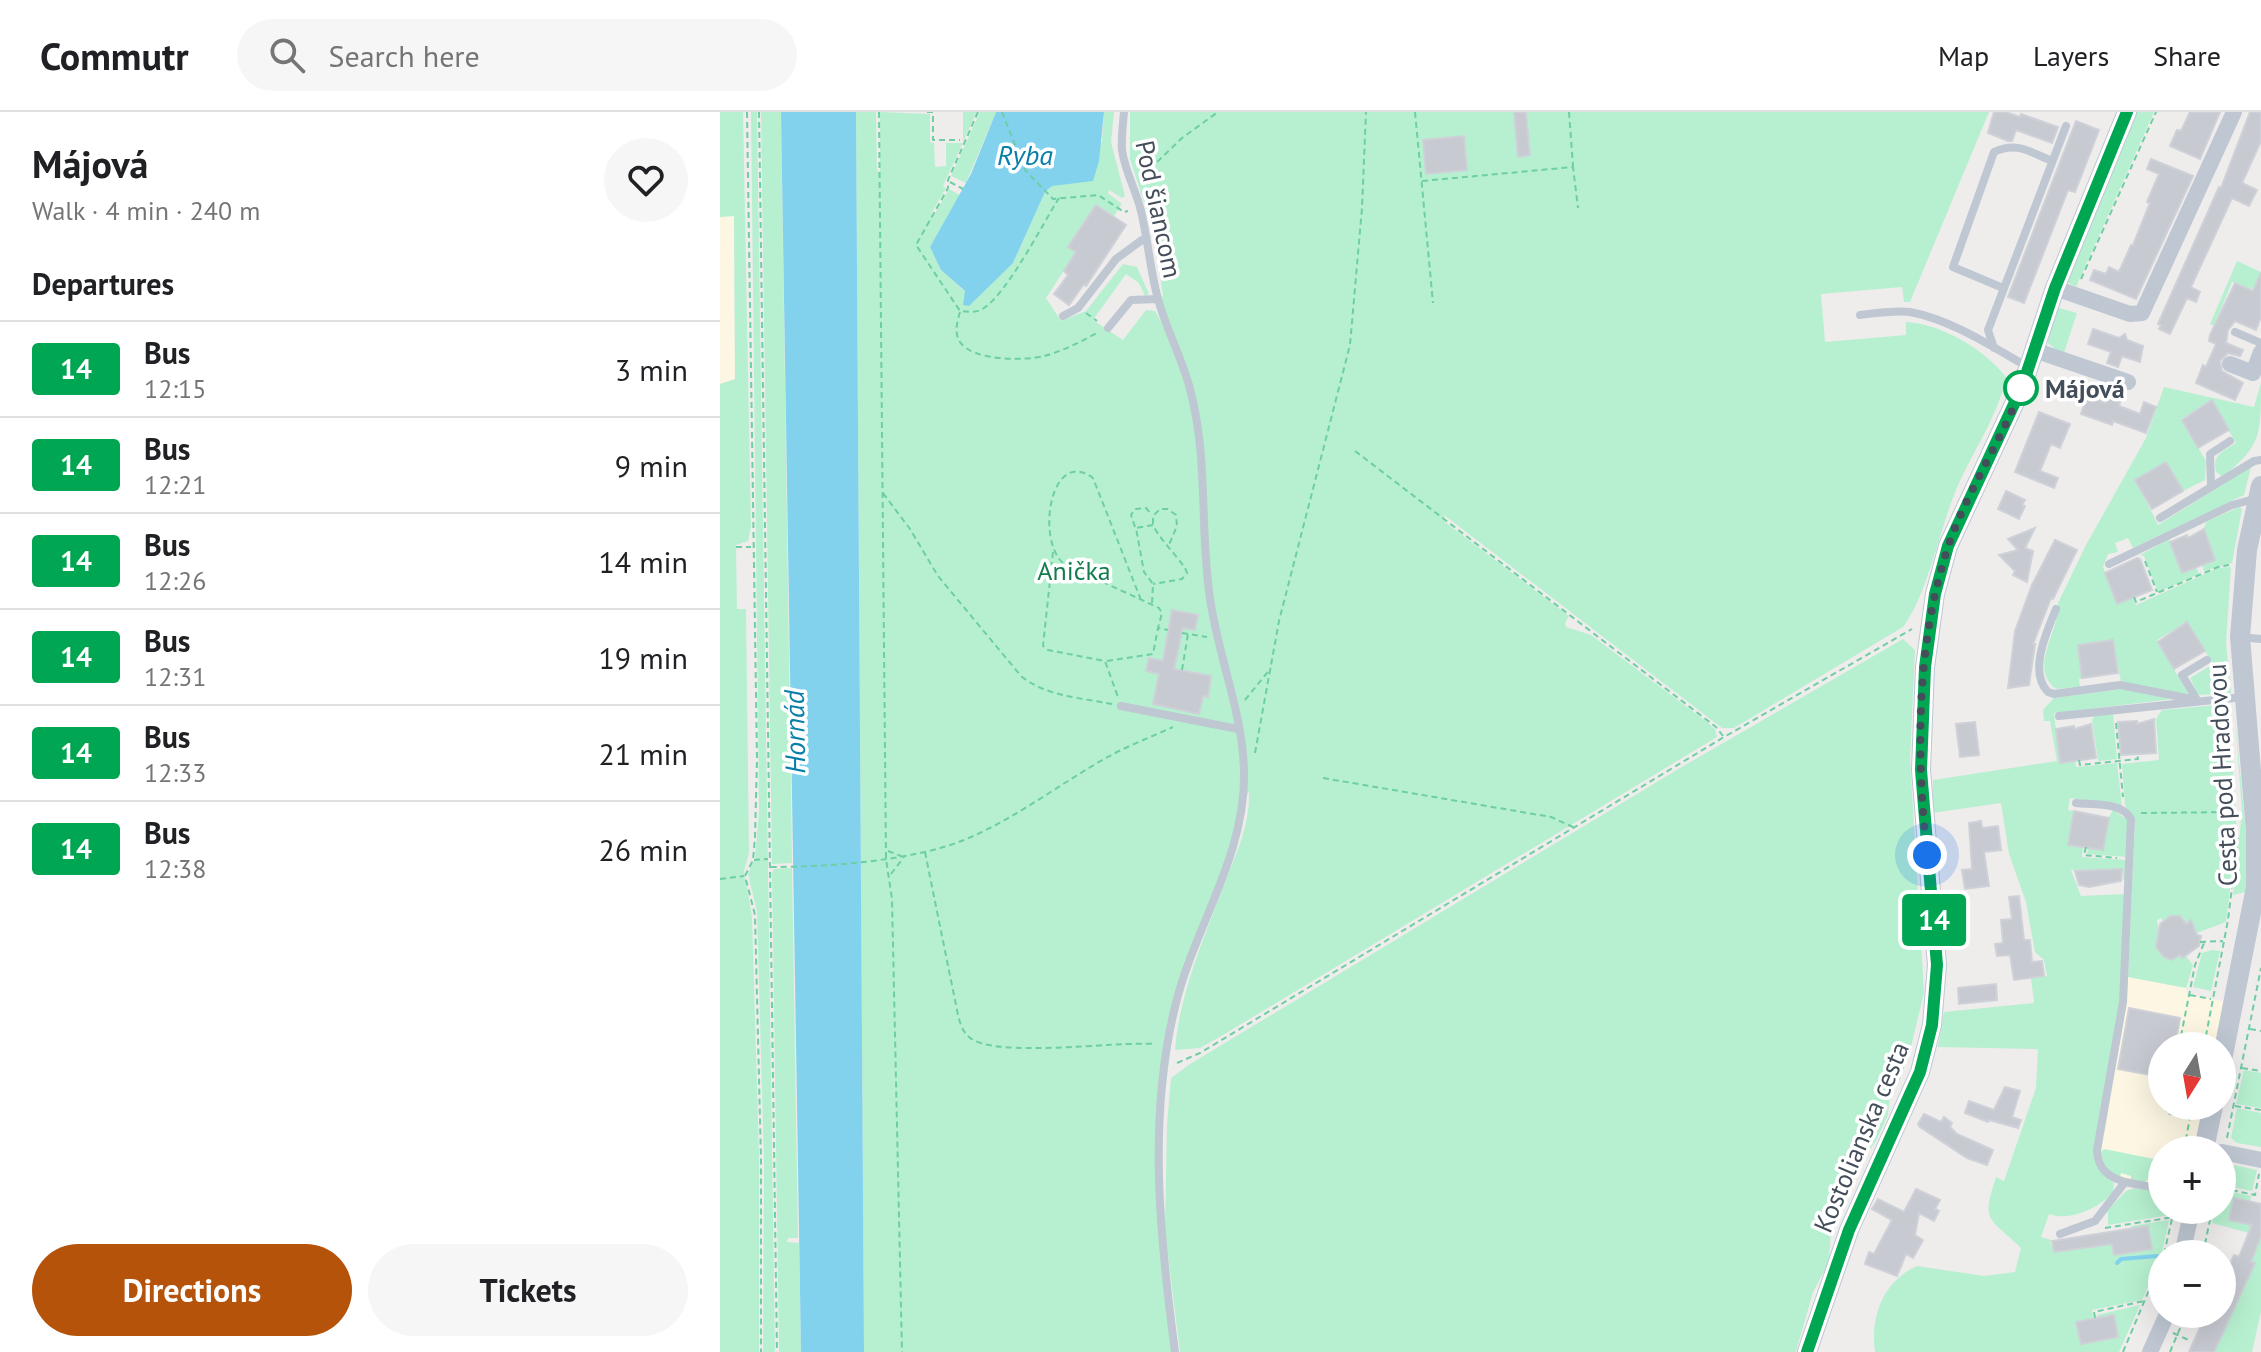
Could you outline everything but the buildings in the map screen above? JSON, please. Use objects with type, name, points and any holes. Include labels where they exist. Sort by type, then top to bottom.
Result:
[{"type":"street","name":"Kostolianska cesta","points":[[1807,1352],[1849,1230],[1915,1085],[1932,1025],[1937,965],[1921,770],[1924,676],[1929,630],[1948,546],[2064,292],[2127,112]]},
{"type":"street","points":[[2064,292],[2130,314],[2137,315],[2145,309],[2234,112]]},
{"type":"street","points":[[2230,364],[2253,373],[2261,352]]},
{"type":"street","points":[[2031,359],[2128,382]]},
{"type":"street","name":"Cesta pod Hradovou","points":[[2236,1037],[2258,887],[2244,697],[2251,638],[2242,586],[2259,492]]},
{"type":"street","points":[[2236,1152],[2260,1165]]},
{"type":"street","points":[[2150,1352],[2161,1328]]},
{"type":"lane","name":"Pod šiancom","points":[[1105,330],[1131,300],[1158,299],[1140,208],[1123,152],[1124,112]]},
{"type":"lane","points":[[1994,348],[1988,330],[2066,126]]},
{"type":"lane","points":[[2003,288],[1953,267],[1994,152],[2016,146],[2052,161]]},
{"type":"lane","points":[[1063,316],[1078,308],[1116,259],[1146,237]]},
{"type":"lane","points":[[1158,299],[1182,360],[1197,418],[1204,486],[1208,588],[1244,770],[1242,801],[1232,849],[1181,986],[1165,1068],[1159,1141],[1159,1201],[1175,1352]]},
{"type":"lane","points":[[1860,315],[1912,313],[1959,329],[1994,348],[2031,359]]},
{"type":"lane","points":[[2235,332],[2261,343]]},
{"type":"lane","points":[[2211,487],[2210,454],[2230,441]]},
{"type":"lane","points":[[2160,518],[2254,461],[2261,460]]},
{"type":"lane","points":[[2109,564],[2259,492]]},
{"type":"lane","points":[[2056,609],[2040,658],[2041,683],[2048,692],[2054,694],[2120,685],[2197,700]]},
{"type":"lane","points":[[2197,700],[2182,675],[2207,660]]},
{"type":"lane","points":[[2059,716],[2244,697]]},
{"type":"lane","points":[[1121,706],[1238,729]]},
{"type":"lane","points":[[2076,803],[2125,811],[2132,824],[2123,1002],[2097,1150],[2107,1175],[2148,1186]]},
{"type":"lane","points":[[2060,1234],[2095,1221],[2125,1182]]},
{"type":"path","points":[[747,112],[757,759],[753,860],[745,876],[755,915],[761,1160],[761,1352]]},
{"type":"path","points":[[759,112],[777,1352]]},
{"type":"path","points":[[879,112],[886,859],[892,899],[902,1352]]},
{"type":"path","points":[[927,112],[933,112],[933,140],[960,140]]},
{"type":"path","points":[[978,112],[948,188],[916,245],[960,311],[957,324],[959,341],[964,347],[985,356],[1018,359],[1042,357],[1105,330]]},
{"type":"path","points":[[1002,112],[1025,170],[1053,199],[1098,195],[1124,212],[1140,208]]},
{"type":"path","points":[[1127,173],[1154,165],[1182,138],[1218,112]]},
{"type":"path","points":[[1244,770],[1250,771],[1261,732],[1290,578],[1350,345],[1362,208],[1366,112]]},
{"type":"path","points":[[1415,112],[1433,303]]},
{"type":"path","points":[[1569,112],[1578,208]]},
{"type":"path","points":[[2064,292],[2156,112]]},
{"type":"path","points":[[1422,181],[1573,167]]},
{"type":"path","points":[[948,182],[963,189]]},
{"type":"path","points":[[960,311],[972,313],[984,308],[1005,286],[1059,198]]},
{"type":"path","points":[[1085,313],[1094,318]]},
{"type":"path","points":[[1355,451],[1716,727],[1724,737]]},
{"type":"path","points":[[1053,550],[1064,564],[1162,610],[1153,654],[1105,661],[1048,650],[1043,646],[1053,550],[1049,522],[1054,490],[1059,482],[1069,476],[1089,475],[1096,483],[1141,600]]},
{"type":"path","points":[[883,493],[910,529],[938,576],[1021,676],[1032,685],[1052,692],[1121,706]]},
{"type":"path","points":[[1151,604],[1153,584],[1144,572],[1131,515],[1135,509],[1146,508],[1153,516],[1153,525],[1167,548],[1186,566],[1186,576],[1182,579],[1153,584]]},
{"type":"path","points":[[1153,516],[1164,508],[1176,515],[1177,526],[1167,548]]},
{"type":"path","points":[[1136,528],[1153,525]]},
{"type":"path","points":[[736,547],[752,547]]},
{"type":"path","points":[[2137,550],[2143,557],[2157,593]]},
{"type":"path","points":[[2134,597],[2136,602],[2218,567],[2233,565]]},
{"type":"path","points":[[2198,567],[2201,574]]},
{"type":"path","points":[[1158,628],[1168,630]]},
{"type":"path","points":[[1165,1068],[1200,1053],[1724,737],[1911,629],[1929,630]]},
{"type":"path","points":[[1182,633],[1205,637],[1216,635]]},
{"type":"path","points":[[1182,670],[1188,634]]},
{"type":"path","points":[[1105,661],[1117,695]]},
{"type":"path","points":[[1235,716],[1272,667]]},
{"type":"path","points":[[2115,709],[2125,811],[2240,812],[2240,818]]},
{"type":"path","points":[[770,867],[879,860],[925,852],[962,841],[1010,818],[1107,757],[1188,720]]},
{"type":"path","points":[[2079,760],[2080,765],[2120,761],[2138,759],[2137,754]]},
{"type":"path","points":[[1323,778],[1551,817],[1574,827]]},
{"type":"path","points":[[2208,1032],[2238,836]]},
{"type":"path","points":[[2086,847],[2084,855],[2130,859]]},
{"type":"path","points":[[887,850],[903,856]]},
{"type":"path","points":[[925,852],[958,1015],[962,1029],[969,1038],[980,1044],[1009,1049],[1113,1043],[1168,1047]]},
{"type":"path","points":[[889,876],[903,856]]},
{"type":"path","points":[[753,860],[770,859]]},
{"type":"path","points":[[720,879],[745,876]]},
{"type":"path","points":[[2181,1032],[2202,943],[2224,941]]},
{"type":"path","points":[[2236,1056],[2250,1029],[2261,968]]},
{"type":"path","points":[[2255,994],[2261,995]]},
{"type":"path","points":[[2188,995],[2213,999]]},
{"type":"path","points":[[2250,1029],[2261,1031]]},
{"type":"path","points":[[2236,1065],[2261,1071]]},
{"type":"path","points":[[2236,1107],[2261,1110]]},
{"type":"path","points":[[2255,1195],[2260,1165]]},
{"type":"path","points":[[2236,1191],[2261,1196]]},
{"type":"path","points":[[2095,1221],[2104,1228],[2148,1221]]},
{"type":"path","points":[[2129,1224],[2129,1229]]},
{"type":"path","points":[[2123,1352],[2148,1295]]},
{"type":"path","points":[[2095,1318],[2094,1312],[2146,1300]]},
{"type":"path","points":[[2171,1328],[2191,1341]]},
{"type":"path","points":[[2170,1352],[2181,1328]]},
{"type":"shaded area","points":[[734,216],[735,380],[720,384],[720,217]]},
{"type":"shaded area","points":[[2128,977],[2186,988],[2189,995],[2234,1003],[2226,1032],[2148,1032],[2148,1120],[2210,1120],[2207,1136],[2148,1136],[2148,1185],[2097,1176],[2126,1007]]},
{"type":"green space","points":[[720,112],[743,112],[751,527],[748,541],[736,545],[737,609],[746,609],[749,853],[744,871],[752,916],[759,1153],[759,1352],[720,1352],[720,384],[735,379],[734,216],[720,217]]},
{"type":"green space","points":[[751,112],[757,112],[775,1352],[763,1352],[764,1162],[757,912],[748,874],[755,857],[759,812]]},
{"type":"green space","points":[[761,112],[781,112],[792,863],[772,864]]},
{"type":"green space","name":"Anička","points":[[856,112],[876,112],[877,170],[880,172],[880,112],[930,114],[930,142],[934,143],[935,167],[946,166],[946,143],[963,143],[943,186],[946,188],[931,214],[934,215],[949,189],[960,195],[930,247],[941,270],[973,299],[1013,263],[1045,192],[1102,142],[1104,112],[1114,112],[1111,142],[1125,196],[1122,198],[1109,190],[1108,193],[1122,204],[1114,216],[1096,205],[1069,246],[1076,252],[1046,298],[1061,321],[1086,311],[1123,264],[1137,267],[1149,294],[1145,296],[1139,283],[1126,274],[1093,320],[1123,340],[1146,310],[1155,311],[1163,325],[1158,299],[1163,296],[1154,233],[1130,159],[1130,112],[1989,112],[1910,302],[1904,302],[1902,287],[1821,294],[1825,342],[1906,335],[1906,322],[1920,324],[1948,333],[1974,348],[2006,377],[1991,420],[1956,490],[1919,598],[1903,627],[1734,728],[1722,728],[1444,515],[1445,522],[1569,616],[1566,627],[1591,635],[1707,722],[1715,729],[1717,737],[1218,1038],[1200,1048],[1175,1050],[1188,982],[1243,834],[1249,792],[1242,801],[1237,830],[1176,1003],[1159,1141],[1175,1352],[864,1352]]},
{"type":"green space","points":[[963,112],[977,112],[975,116],[963,142]]},
{"type":"green space","points":[[980,112],[996,112],[966,183],[951,176]]},
{"type":"green space","points":[[2137,112],[2154,112],[2076,287],[2067,282]]},
{"type":"green space","points":[[2237,261],[2261,272],[2261,292],[2232,282],[2214,326],[2210,324]]},
{"type":"green space","points":[[2055,307],[2077,313],[2063,356],[2048,343],[2048,329]]},
{"type":"green space","points":[[2261,383],[2256,438],[2245,456],[2223,477],[2216,472],[2216,461],[2220,454],[2236,443],[2212,401],[2181,419],[2206,461],[2205,480],[2183,491],[2166,462],[2136,480],[2158,525],[2251,467],[2244,495],[2133,548],[2128,538],[2115,543],[2118,552],[2108,554],[2103,567],[2117,603],[2133,598],[2136,605],[2218,568],[2231,567],[2226,643],[2231,693],[2198,695],[2190,678],[2213,664],[2187,622],[2157,640],[2189,695],[2121,682],[2113,640],[2078,645],[2083,678],[2079,679],[2080,687],[2056,689],[2044,670],[2058,603],[2086,545],[2146,438],[2164,387],[2254,407]]},
{"type":"green space","points":[[2239,507],[2242,509],[2232,563],[2204,571],[2202,565],[2215,560],[2204,529],[2206,522]]},
{"type":"green space","points":[[2169,539],[2182,572],[2196,567],[2199,574],[2158,592],[2144,556],[2140,555]]},
{"type":"green space","points":[[1903,639],[1915,650],[1910,759],[1924,993],[1910,1051],[1898,1085],[1890,1093],[1888,1115],[1876,1141],[1843,1186],[1832,1211],[1829,1262],[1813,1292],[1796,1352],[1180,1352],[1165,1231],[1171,1078],[1680,768]]},
{"type":"green space","points":[[2121,689],[2173,699],[2054,713],[2060,762],[2075,761],[2076,767],[2117,763],[2122,806],[2070,798],[2068,810],[2074,811],[2068,844],[2083,847],[2082,857],[2127,860],[2126,879],[2123,880],[2123,869],[2071,870],[2081,896],[2125,894],[2120,1002],[2094,1149],[2105,1176],[2114,1183],[2113,1193],[2100,1204],[2075,1215],[2049,1214],[2041,1237],[2051,1240],[2054,1252],[2112,1243],[2132,1229],[2131,1226],[2168,1224],[2165,1240],[2148,1240],[2148,1286],[2142,1300],[2092,1310],[2093,1319],[2077,1322],[2081,1344],[2117,1337],[2114,1315],[2097,1318],[2097,1315],[2140,1305],[2119,1352],[1875,1352],[1875,1326],[1881,1302],[1895,1281],[1917,1266],[1984,1276],[2015,1272],[2021,1248],[1990,1218],[1989,1203],[1996,1177],[2004,1181],[2036,1088],[2038,1049],[1938,1047],[1944,1012],[2034,1003],[2031,978],[2047,976],[2044,960],[2035,952],[2026,902],[2009,854],[2001,803],[1932,813],[1933,780],[2057,761],[2050,721],[2044,721],[2043,710],[2054,698]]},
{"type":"green space","points":[[2229,704],[2237,834],[2226,922],[2194,934],[2189,922],[2180,916],[2157,920],[2163,957],[2172,960],[2185,955],[2193,965],[2186,988],[2128,977],[2135,821],[2125,806],[2122,764],[2159,760],[2156,719],[2162,710]]},
{"type":"green space","points":[[2234,706],[2246,834],[2247,885],[2245,892],[2233,895],[2242,811]]},
{"type":"green space","points":[[2113,713],[2117,759],[2098,761],[2092,720],[2095,715]]},
{"type":"green space","points":[[2113,810],[2127,819],[2127,857],[2087,854],[2088,848],[2103,850]]},
{"type":"green space","points":[[792,868],[798,1238],[788,1238],[787,1242],[799,1243],[801,1352],[779,1352],[772,873],[774,869]]},
{"type":"green space","points":[[2220,951],[2211,991],[2193,987],[2202,953]]},
{"type":"green space","points":[[2244,1070],[2261,1073],[2261,1108],[2236,1104]]},
{"type":"green space","points":[[2237,1108],[2261,1113],[2261,1147],[2237,1143],[2236,1136],[2231,1136]]},
{"type":"green space","points":[[2104,1149],[2148,1158],[2148,1180],[2144,1182],[2121,1173],[2120,1177],[2112,1173],[2101,1152]]},
{"type":"green space","points":[[2236,1165],[2257,1170],[2252,1191],[2236,1188]]},
{"type":"green space","points":[[2135,1188],[2148,1190],[2148,1219],[2108,1225],[2108,1210],[2126,1191]]},
{"type":"green space","points":[[2236,1193],[2251,1196],[2250,1201],[2236,1198]]},
{"type":"green space","points":[[2236,1221],[2261,1227],[2261,1312],[2252,1352],[2214,1352],[2225,1328],[2236,1328],[2236,1305],[2255,1264],[2251,1262],[2249,1233],[2216,1224],[2236,1224]]},
{"type":"water","name":"Hornád","points":[[781,112],[856,112],[864,1352],[801,1352]]},
{"type":"water","name":"Ryba","points":[[996,112],[1104,112],[1099,161],[1093,181],[1052,186],[1045,192],[1013,263],[969,306],[963,305],[965,291],[941,270],[930,247],[971,174]]},
{"type":"waterway","points":[[2117,1263],[2121,1259],[2148,1257]]},
{"type":"bus line","name":"14","points":[[1807,1352],[1849,1230],[1920,1072],[1932,1025],[1937,965],[1921,770],[1925,667],[1935,594],[1948,546],[2022,387],[2055,288],[2127,112]]},
{"type":"place","name":"Májová","points":[[2021,388]]},
{"type":"route","points":[[1927,855],[1921,770],[1922,722],[1925,667],[1935,594],[1958,522],[2021,388]]}]
